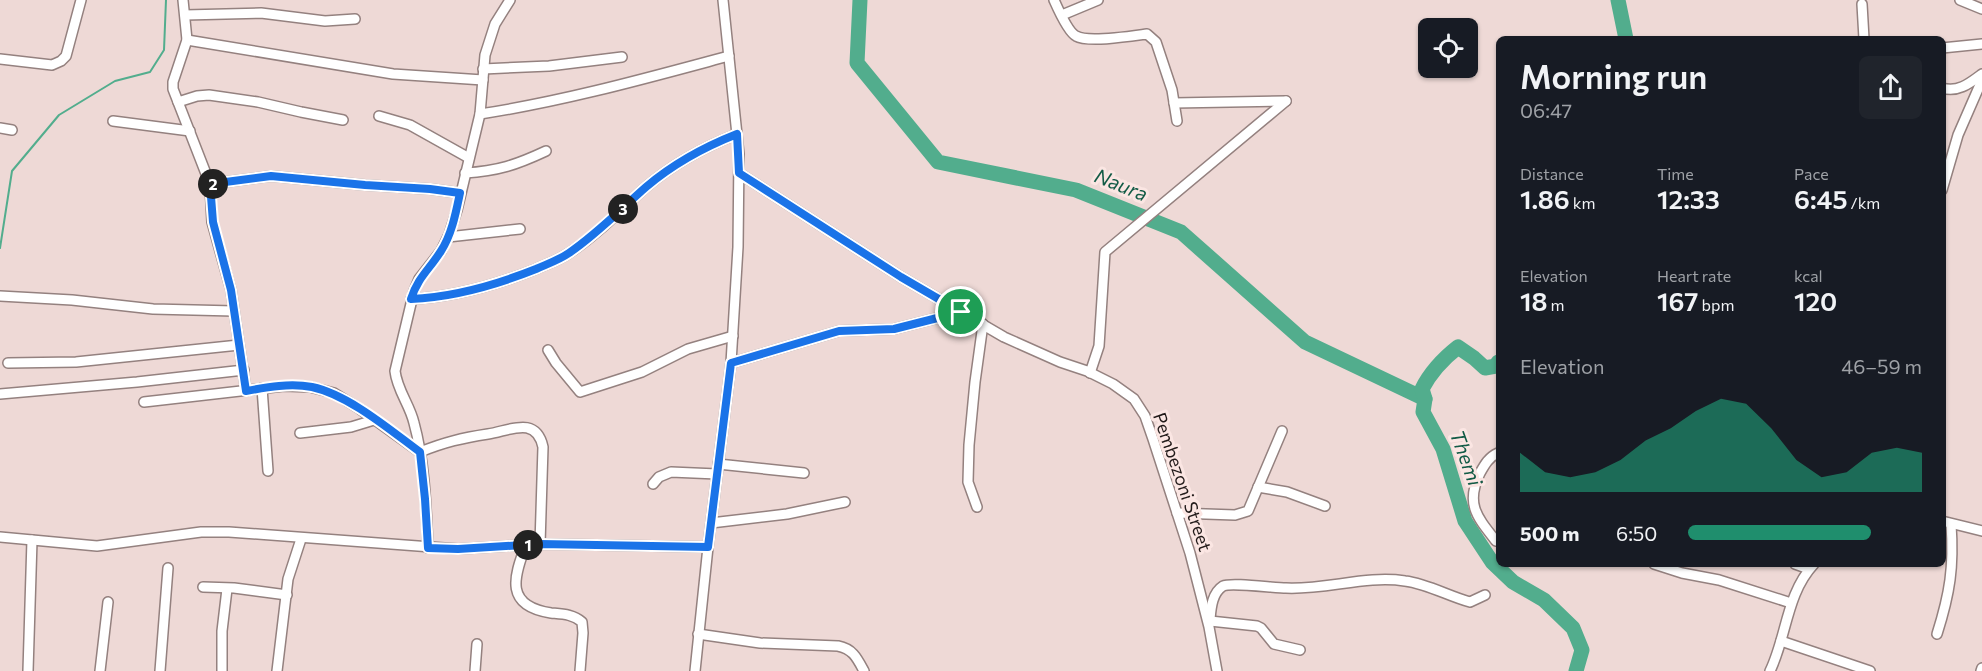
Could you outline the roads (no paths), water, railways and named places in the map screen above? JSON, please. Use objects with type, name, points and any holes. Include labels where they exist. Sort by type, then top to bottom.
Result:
[{"type":"street","points":[[0,59],[52,65],[61,62],[66,56],[81,0]]},
{"type":"street","points":[[183,0],[187,40],[173,82],[173,89],[210,184],[213,222],[231,290],[246,391]]},
{"type":"street","points":[[428,548],[420,452],[414,421],[396,379],[395,371],[411,299],[419,279],[441,251],[448,237],[480,114],[485,55],[495,24],[510,0]]},
{"type":"street","points":[[695,671],[731,363],[738,247],[737,134],[723,0]]},
{"type":"street","points":[[1054,0],[1070,31],[1076,36],[1105,39],[1147,34],[1151,37],[1156,42],[1161,57],[1178,122]]},
{"type":"street","points":[[1062,15],[1098,0]]},
{"type":"street","points":[[1960,0],[1982,9]]},
{"type":"street","points":[[1862,4],[1864,36]]},
{"type":"street","points":[[185,15],[261,14],[325,21],[355,20]]},
{"type":"street","points":[[187,40],[393,74],[483,80]]},
{"type":"street","points":[[1946,48],[1982,44]]},
{"type":"street","points":[[480,114],[615,87],[729,56]]},
{"type":"street","points":[[483,69],[549,66],[622,57]]},
{"type":"street","points":[[1946,88],[1967,86],[1982,74]]},
{"type":"street","points":[[1946,176],[1958,135],[1982,80]]},
{"type":"street","points":[[178,102],[209,94],[343,120]]},
{"type":"street","points":[[1090,373],[1098,346],[1105,252],[1286,101],[1174,103]]},
{"type":"street","points":[[379,116],[410,125],[469,158]]},
{"type":"street","points":[[113,121],[190,131]]},
{"type":"street","points":[[0,128],[12,130]]},
{"type":"street","points":[[411,299],[430,298],[490,285],[512,279],[553,262],[583,242],[667,171],[696,153],[737,134]]},
{"type":"street","points":[[465,173],[516,165],[546,151]]},
{"type":"street","name":"Pembezoni Street","points":[[739,173],[901,277],[1004,337],[1090,373],[1113,384],[1134,399],[1145,416],[1177,513],[1209,624],[1217,671]]},
{"type":"street","points":[[210,184],[271,176],[460,193]]},
{"type":"street","points":[[448,237],[520,229]]},
{"type":"street","points":[[0,296],[72,300],[153,309],[234,311]]},
{"type":"street","points":[[731,363],[839,331],[894,329],[961,312]]},
{"type":"street","points":[[977,507],[968,482],[969,445],[983,324]]},
{"type":"street","points":[[548,350],[580,392],[642,372],[688,349],[733,336]]},
{"type":"street","points":[[9,363],[76,362],[239,345]]},
{"type":"street","points":[[0,394],[113,385],[244,370]]},
{"type":"street","points":[[144,402],[284,386],[310,387],[334,393],[420,452]]},
{"type":"street","points":[[262,388],[268,471]]},
{"type":"street","points":[[300,434],[351,427],[374,420]]},
{"type":"street","points":[[420,452],[464,437],[509,428],[528,428],[536,432],[541,438],[543,447],[540,544]]},
{"type":"street","points":[[1177,513],[1224,515],[1243,514],[1248,511],[1282,431]]},
{"type":"street","points":[[1496,454],[1486,462],[1472,495],[1480,520],[1496,541]]},
{"type":"street","points":[[718,464],[804,473]]},
{"type":"street","points":[[653,484],[659,477],[672,472],[717,474]]},
{"type":"street","points":[[1258,488],[1287,492],[1325,506]]},
{"type":"street","points":[[711,523],[777,515],[845,502]]},
{"type":"street","points":[[1937,634],[1953,567],[1947,523],[1982,531]]},
{"type":"street","points":[[0,537],[97,546],[201,532],[229,532],[458,549],[540,544],[708,547]]},
{"type":"street","points":[[277,671],[288,579],[301,539]]},
{"type":"street","points":[[28,671],[32,540]]},
{"type":"street","points":[[526,545],[517,567],[514,584],[518,597],[527,606],[545,612],[576,617],[582,622],[580,671]]},
{"type":"street","points":[[1663,567],[1719,580],[1791,603]]},
{"type":"street","points":[[1770,671],[1791,603],[1801,579],[1811,567]]},
{"type":"street","points":[[160,671],[168,568]]},
{"type":"street","points":[[1300,650],[1274,644],[1257,626],[1209,624],[1211,604],[1216,593],[1226,585],[1236,583],[1250,587],[1301,588],[1391,579],[1426,585],[1470,602],[1485,595]]},
{"type":"street","points":[[203,587],[287,595]]},
{"type":"street","points":[[222,671],[222,631],[227,589]]},
{"type":"street","points":[[100,671],[108,602]]},
{"type":"street","points":[[698,634],[760,643],[847,648],[864,671]]},
{"type":"street","points":[[1781,641],[1869,671]]},
{"type":"street","points":[[475,671],[477,644]]},
{"type":"waterway","points":[[0,248],[12,171],[59,115],[115,81],[150,72],[164,50],[166,0]]},
{"type":"waterway","name":"Naura","points":[[860,0],[857,63],[938,162],[1076,190],[1181,232],[1305,342],[1425,399]]},
{"type":"waterway","name":"Themi","points":[[1618,0],[1625,36]]},
{"type":"waterway","name":"Themi","points":[[1496,366],[1485,368],[1458,347],[1438,366],[1422,389],[1425,399],[1423,412],[1443,449],[1465,521],[1496,566]]},
{"type":"waterway","name":"Themi","points":[[1497,567],[1513,582],[1544,600],[1573,628],[1582,650],[1576,671]]}]
